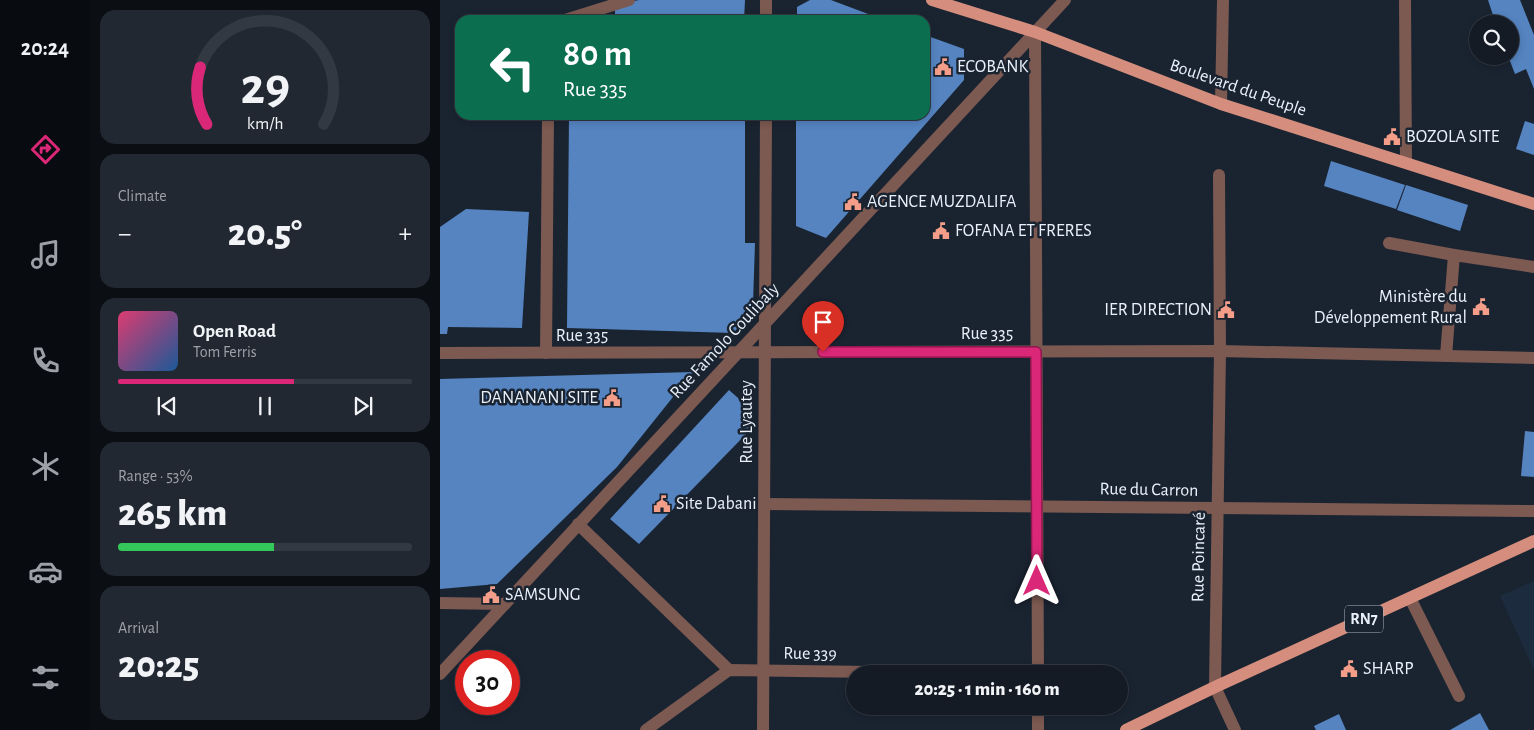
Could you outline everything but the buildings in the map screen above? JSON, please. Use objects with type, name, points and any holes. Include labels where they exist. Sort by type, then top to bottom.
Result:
[{"type":"main road","name":"Boulevard du Peuple","points":[[932,0],[1035,32],[1221,104],[1534,204]]},
{"type":"main road","name":"RN7","points":[[1126,730],[1215,687],[1534,541]]},
{"type":"street","points":[[581,15],[629,0]]},
{"type":"street","points":[[766,0],[766,15]]},
{"type":"street","name":"Rue Famolo Coulibaly","points":[[440,674],[1065,0]]},
{"type":"street","points":[[1221,104],[1223,0]]},
{"type":"street","points":[[1405,0],[1406,162]]},
{"type":"street","points":[[1035,32],[1038,665]]},
{"type":"street","points":[[546,353],[548,120]]},
{"type":"street","name":"Rue Lyautey","points":[[763,730],[766,120]]},
{"type":"street","name":"Rue Poincaré","points":[[1219,175],[1220,351],[1215,687],[1234,730]]},
{"type":"street","points":[[1388,243],[1454,256],[1534,267]]},
{"type":"street","points":[[1446,356],[1454,256]]},
{"type":"street","name":"Rue 335","points":[[440,353],[1220,351],[1534,358]]},
{"type":"street","name":"Rue du Carron","points":[[764,504],[1534,511]]},
{"type":"street","points":[[578,524],[729,670],[646,730]]},
{"type":"street","points":[[1410,598],[1459,696]]},
{"type":"street","points":[[440,604],[505,604]]},
{"type":"street","name":"Rue 339","points":[[729,670],[846,671]]},
{"type":"street","points":[[1038,715],[1038,730]]},
{"type":"shaded area","points":[[1534,581],[1534,670],[1500,596]]},
{"type":"place","name":"ECOBANK","points":[[943,67]]},
{"type":"place","name":"BOZOLA SITE","points":[[1392,137]]},
{"type":"place","name":"AGENCE MUZDALIFA","points":[[853,202]]},
{"type":"place","name":"FOFANA ET FRERES","points":[[941,231]]},
{"type":"place","name":"Ministère du Développement Rural","points":[[1481,307]]},
{"type":"place","name":"IER DIRECTION","points":[[1226,310]]},
{"type":"place","name":"DANANANI SITE","points":[[612,398]]},
{"type":"place","name":"Site Dabani","points":[[662,504]]},
{"type":"place","name":"SAMSUNG","points":[[491,595]]},
{"type":"place","name":"SHARP","points":[[1349,669]]},
{"type":"route","points":[[823,352],[1036,352],[1037,581]]}]
